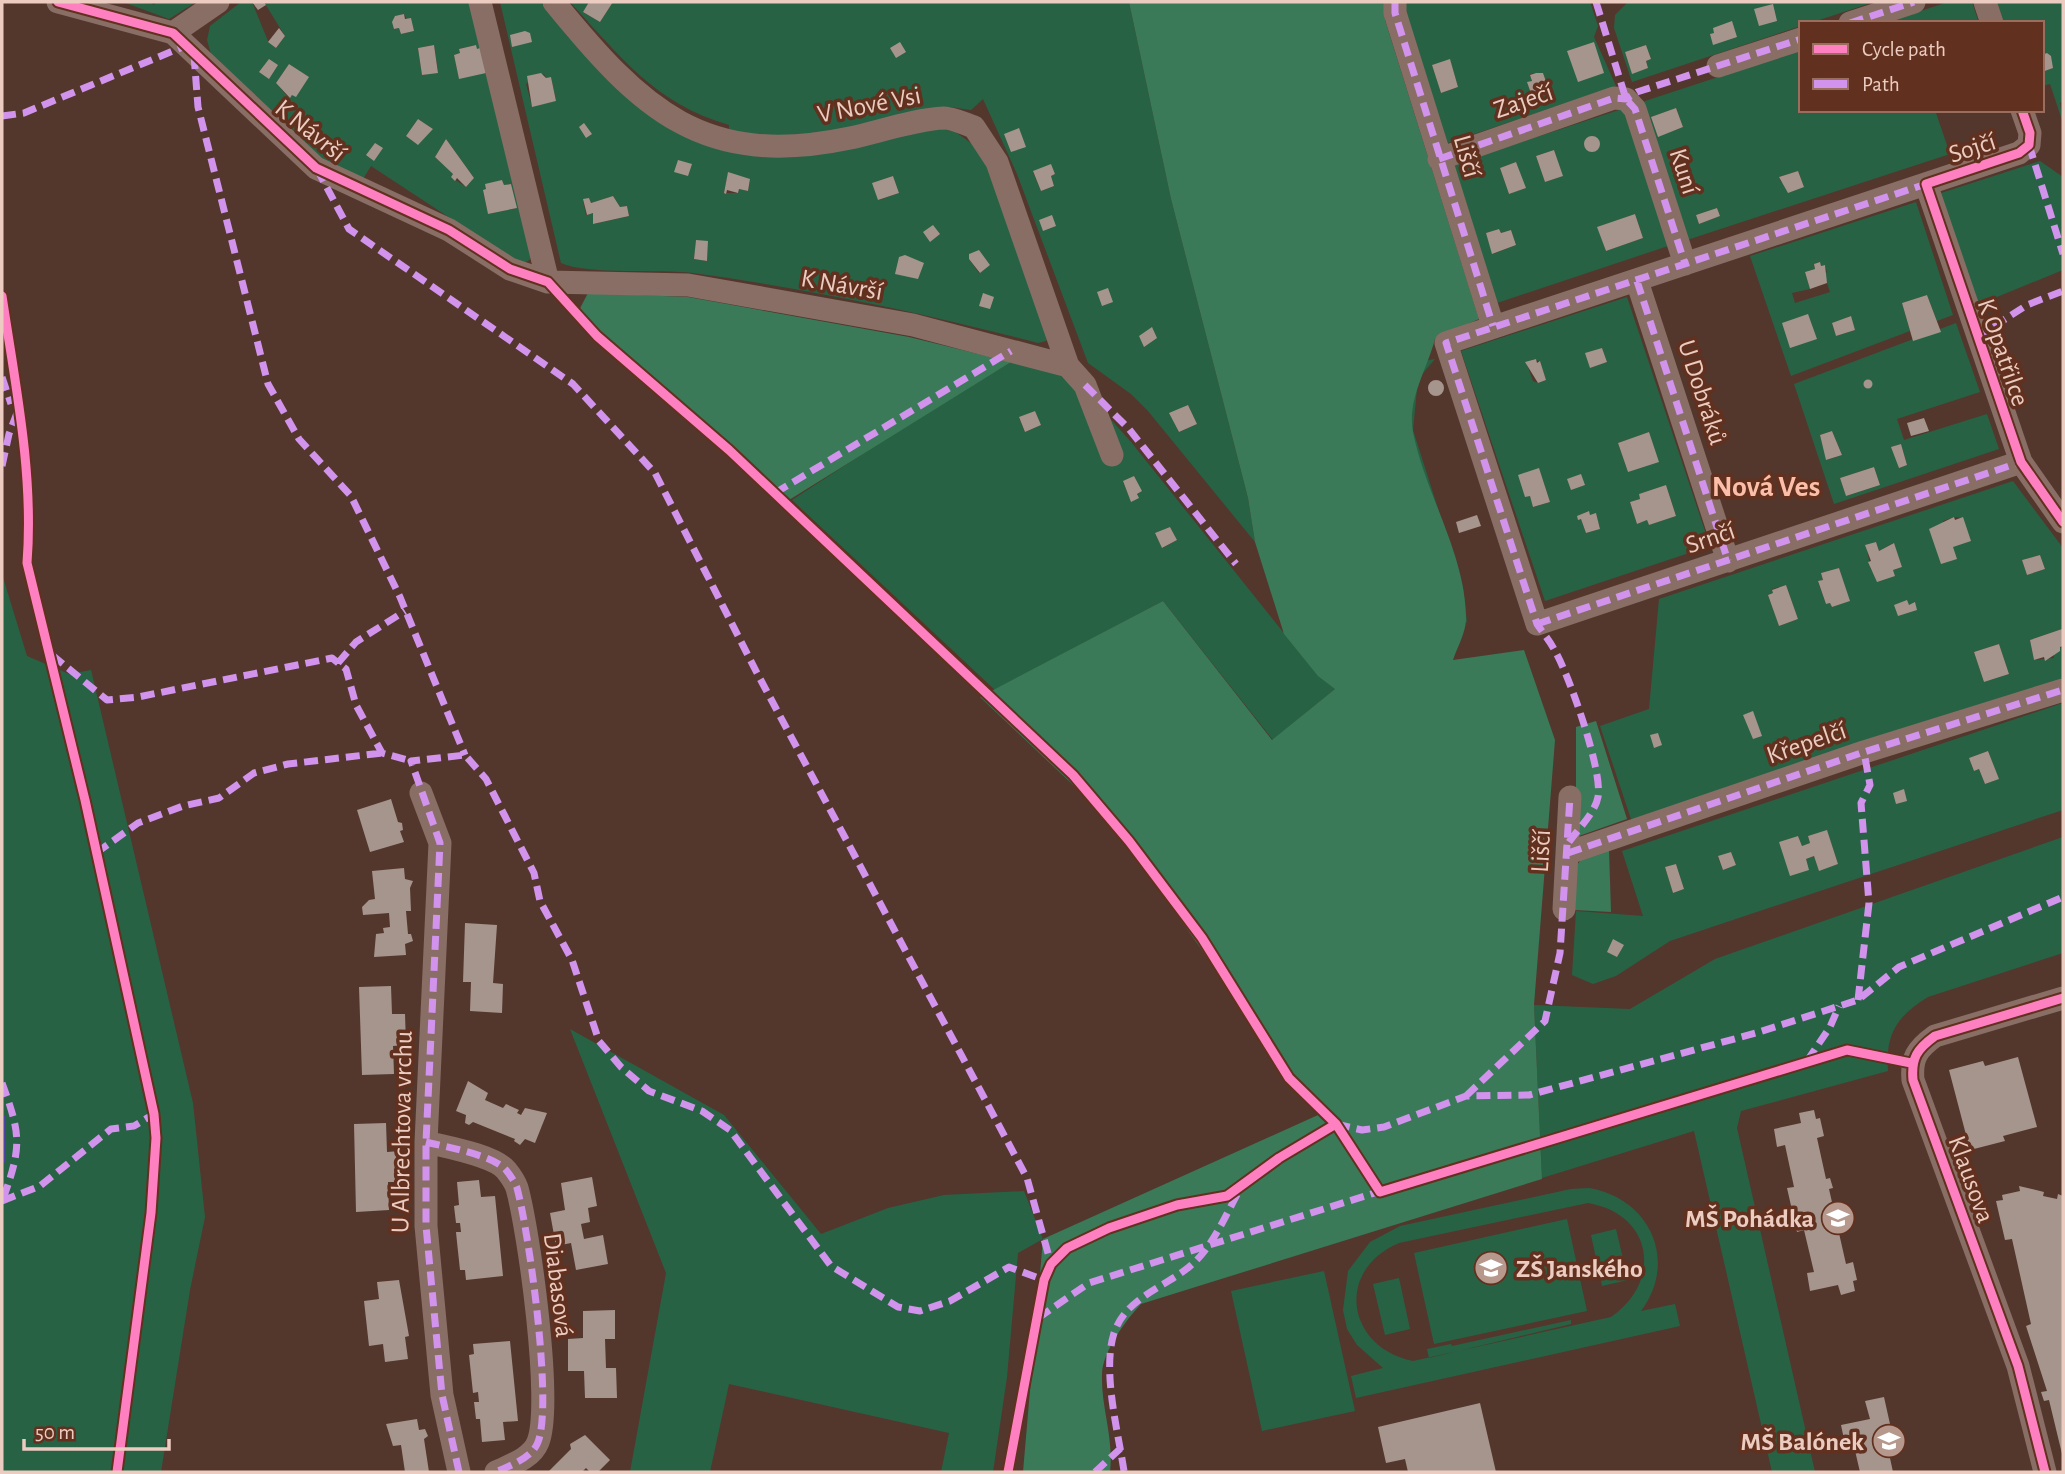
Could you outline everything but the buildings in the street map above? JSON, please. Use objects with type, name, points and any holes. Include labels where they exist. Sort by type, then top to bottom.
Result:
[{"type":"street","name":"K Návrší","points":[[58,2],[173,33],[316,168],[449,230],[510,269],[548,282],[688,285],[913,325],[1068,366]]},
{"type":"street","points":[[173,33],[218,2]]},
{"type":"street","points":[[480,2],[548,282]]},
{"type":"street","name":"V Nové Vsi","points":[[554,2],[587,43],[625,81],[666,116],[699,133],[741,144],[789,146],[836,141],[945,118],[974,127],[997,162],[1068,366],[1085,385],[1112,455]]},
{"type":"street","name":"Liščí","points":[[1395,2],[1395,13],[1439,159],[1493,326]]},
{"type":"street","points":[[1856,21],[1914,2]]},
{"type":"street","points":[[1985,2],[1991,21]]},
{"type":"street","points":[[1718,66],[1799,40]]},
{"type":"street","name":"Zaječí","points":[[1439,159],[1614,98],[1626,100]]},
{"type":"street","name":"Kuní","points":[[1626,100],[1635,109],[1685,264]]},
{"type":"street","name":"Sojčí","points":[[1537,624],[1446,343],[2019,153],[2029,145],[2030,133],[2023,112]]},
{"type":"street","name":"K Opatřilce","points":[[1926,184],[1976,338],[2021,462],[2063,522]]},
{"type":"street","name":"U Dobráků","points":[[1637,281],[1728,561]]},
{"type":"street","name":"Srnčí","points":[[1537,624],[2021,462]]},
{"type":"street","name":"Křepelčí","points":[[1568,853],[1864,752],[2063,690]]},
{"type":"street","name":"U Albrechtova vrchu","points":[[421,793],[440,843],[426,1142],[426,1226],[431,1311],[442,1395],[458,1472]]},
{"type":"street","name":"Liščí","points":[[1564,909],[1570,797]]},
{"type":"street","name":"Klausova","points":[[2045,1472],[2018,1366],[1913,1080],[1911,1063],[1918,1048],[1935,1036],[2063,998]]},
{"type":"street","name":"Diabasová","points":[[426,1142],[489,1160],[504,1168],[516,1185],[536,1304],[543,1424],[538,1444],[528,1456],[496,1472]]},
{"type":"green space","points":[[123,2],[151,2],[153,5],[158,2],[196,2],[169,19]]},
{"type":"green space","points":[[241,2],[252,2],[268,41],[276,48],[285,36],[264,2],[479,2],[534,255],[520,264],[371,166],[360,184],[309,153],[211,54],[207,40],[210,26]],"holes":[[[404,14],[414,31],[401,34],[399,28],[394,29],[395,16]],[[434,45],[438,72],[422,75],[418,48]],[[475,45],[477,49],[459,78],[454,55],[460,53],[459,49]],[[289,64],[308,77],[289,98],[276,83]],[[418,119],[433,129],[417,144],[406,136]],[[446,139],[474,178],[466,187],[451,177],[453,174],[435,157]],[[502,180],[504,185],[511,184],[516,208],[488,214],[483,191]]]},
{"type":"green space","points":[[500,2],[541,2],[569,38],[703,141],[939,129],[954,131],[978,148],[995,180],[1049,335],[1046,341],[1038,343],[910,312],[780,286],[693,273],[588,269],[561,263]],"holes":[[[544,74],[546,78],[551,77],[556,101],[532,106],[526,84]],[[728,173],[750,180],[748,191],[739,189],[738,193],[724,193]],[[893,176],[899,193],[879,200],[873,183]],[[613,196],[620,207],[627,206],[629,216],[594,224],[593,213],[586,215],[583,200],[589,198],[591,203]],[[696,241],[708,241],[707,261],[694,259]],[[979,251],[990,265],[979,273],[969,259],[971,252],[973,255]]]},
{"type":"green space","points":[[570,2],[589,2],[583,12],[600,22],[613,2],[1129,2],[1171,199],[1248,498],[1255,542],[1148,411],[1131,394],[1088,363],[1017,174],[983,99],[971,110],[950,107],[835,138],[729,137],[729,125],[680,104],[640,76]],"holes":[[[1051,165],[1055,174],[1051,176],[1054,186],[1041,191],[1033,172]],[[1188,405],[1197,424],[1179,432],[1170,414]]]},
{"type":"green space","points":[[1129,2],[1384,2],[1385,20],[1479,319],[1435,339],[1415,396],[1412,420],[1419,455],[1452,548],[1464,595],[1466,624],[1453,660],[1524,650],[1555,740],[1534,1005],[1542,1179],[1141,1304],[1116,1337],[1103,1366],[1102,1387],[1110,1447],[1110,1472],[1023,1472],[1043,1239],[1318,1115],[1137,858],[1089,800],[980,697],[1163,601],[1272,740],[1335,689],[1318,676],[1284,634],[1255,542],[1248,498],[1171,199]]},
{"type":"green space","points":[[1401,2],[1590,2],[1598,26],[1594,37],[1616,86],[1445,144]],"holes":[[[1450,60],[1458,87],[1441,93],[1432,65]],[[1543,73],[1550,93],[1533,99],[1528,83],[1532,81],[1530,74]]]},
{"type":"green space","points":[[1628,2],[1874,2],[1816,21],[1799,21],[1799,27],[1632,82],[1614,28],[1615,15]],"holes":[[[1646,45],[1651,59],[1646,61],[1648,68],[1632,73],[1625,52]]]},
{"type":"green space","points":[[1948,2],[1972,2],[1978,21],[1890,21]]},
{"type":"green space","points":[[1997,2],[2063,2],[2063,101],[2060,103],[2063,123],[2050,84],[2044,86],[2044,71],[2052,68],[2051,57],[2044,55],[2044,21],[2003,21]]},
{"type":"green space","points":[[1799,51],[1799,112],[1936,112],[1950,154],[1684,241],[1639,103]],"holes":[[[1676,108],[1683,127],[1658,136],[1651,117]],[[1798,171],[1804,187],[1781,182],[1779,177]],[[1717,208],[1720,216],[1699,224],[1696,215]]]},
{"type":"green space","points":[[1625,108],[1671,245],[1497,303],[1452,165]],"holes":[[[1554,150],[1562,176],[1545,182],[1536,156]],[[1516,162],[1525,188],[1509,194],[1500,168]],[[1635,214],[1643,238],[1606,251],[1598,227]],[[1499,229],[1501,233],[1511,230],[1516,245],[1493,254],[1486,233]]]},
{"type":"green space","points":[[2040,161],[2063,177],[2063,270],[1975,306],[1938,194]]},
{"type":"green space","points":[[1916,202],[1953,315],[1937,321],[1927,295],[1902,303],[1910,331],[1791,376],[1750,256]],"holes":[[[1819,262],[1821,266],[1825,265],[1827,272],[1824,274],[1830,292],[1795,303],[1792,293],[1810,289],[1805,272],[1815,269],[1814,264]],[[1850,316],[1855,330],[1836,336],[1832,324]]]},
{"type":"green space","points":[[588,293],[688,297],[909,337],[1011,362],[789,500],[723,437],[577,314]]},
{"type":"green space","points":[[1627,297],[1710,546],[1545,601],[1461,351]],"holes":[[[1602,348],[1607,362],[1590,368],[1586,353]],[[1535,359],[1540,362],[1546,380],[1538,383],[1533,381],[1526,362]],[[1649,432],[1628,472],[1618,443]],[[1539,469],[1550,502],[1534,507],[1530,496]],[[1666,485],[1676,516],[1649,525],[1647,520],[1637,524],[1630,502],[1640,499],[1639,494]],[[1588,511],[1590,515],[1596,514],[1600,529],[1586,533],[1580,515]]]},
{"type":"green space","points":[[1956,323],[1980,392],[1897,419],[1904,440],[1987,414],[1999,449],[1834,504],[1794,384]],"holes":[[[1832,431],[1842,455],[1827,460],[1820,435]],[[1901,444],[1907,465],[1899,467],[1892,447]],[[1874,467],[1880,485],[1846,496],[1840,478]]]},
{"type":"green space","points":[[1435,359],[1418,379],[1413,430],[1463,587],[1467,622],[1335,689],[1273,740],[1163,601],[995,690],[792,500],[919,417],[1011,362],[1064,367],[1131,442],[1283,632],[1384,368]],"holes":[[[1035,411],[1041,425],[1025,432],[1019,418]],[[1134,476],[1141,491],[1131,501],[1123,482]],[[1170,527],[1177,540],[1163,548],[1155,534]]]},
{"type":"green space","points":[[2013,481],[2063,548],[2063,633],[2062,629],[2030,640],[2034,660],[2054,658],[2053,653],[2063,646],[2063,679],[1632,822],[1600,726],[1649,709],[1659,599]],"holes":[[[1954,517],[1963,518],[1953,547],[1943,521]],[[1876,542],[1879,551],[1893,543],[1902,567],[1893,570],[1895,576],[1871,570],[1866,545]],[[2040,555],[2045,569],[2027,575],[2022,560]],[[1839,568],[1849,601],[1832,607],[1830,603],[1826,604],[1818,582],[1823,580],[1821,573]],[[1786,585],[1798,619],[1779,626],[1768,595],[1773,593],[1772,589]],[[1999,644],[2009,674],[1984,682],[1974,652]]]},
{"type":"green space","points":[[2,574],[27,656],[69,674],[91,670],[193,1103],[205,1217],[190,1290],[161,1472],[2,1472]]},
{"type":"green space","points":[[2063,703],[2063,810],[1670,941],[1616,976],[1593,984],[1572,975],[1576,911],[1643,916],[1622,851]],"holes":[[[1988,751],[1998,779],[1985,784],[1979,769],[1974,771],[1969,758]],[[1827,831],[1838,864],[1819,870],[1814,856],[1806,859],[1779,842],[1798,836],[1802,846],[1810,843],[1808,836]],[[1731,852],[1736,865],[1723,870],[1718,857]],[[1676,864],[1684,889],[1673,893],[1665,867]]]},
{"type":"green space","points":[[1596,721],[1627,819],[1576,837],[1576,727]]},
{"type":"green space","points":[[2063,837],[2063,953],[1928,997],[1917,1004],[1901,1019],[1891,1036],[1888,1071],[1741,1111],[1737,1128],[1815,1472],[1772,1472],[1694,1131],[1542,1178],[1534,1005],[1630,1009],[1715,959]]},
{"type":"green space","points":[[1609,850],[1611,912],[1575,910],[1576,866],[1584,856]]},
{"type":"green space","points":[[570,1029],[724,1115],[821,1234],[888,1208],[944,1195],[1024,1191],[1043,1239],[1018,1253],[1007,1377],[993,1472],[941,1472],[949,1433],[729,1384],[710,1472],[630,1472],[666,1273]]},
{"type":"green space","points":[[1589,1188],[1610,1194],[1628,1204],[1642,1218],[1652,1234],[1657,1252],[1657,1272],[1652,1291],[1641,1311],[1675,1304],[1680,1326],[1356,1398],[1351,1376],[1383,1368],[1357,1345],[1347,1329],[1343,1310],[1348,1271],[1370,1242],[1400,1226],[1571,1189]],"holes":[[[1588,1203],[1610,1210],[1626,1220],[1638,1234],[1644,1268],[1638,1286],[1628,1302],[1611,1317],[1413,1361],[1391,1353],[1374,1340],[1362,1325],[1357,1307],[1358,1289],[1365,1271],[1378,1255],[1399,1243]]]},
{"type":"green space","points":[[1567,1219],[1587,1311],[1434,1344],[1414,1253]]},
{"type":"green space","points":[[1616,1229],[1628,1280],[1602,1286],[1591,1235]]},
{"type":"green space","points":[[1324,1271],[1355,1411],[1262,1431],[1231,1291]]},
{"type":"green space","points":[[1399,1278],[1410,1329],[1385,1335],[1373,1284]]},
{"type":"green space","points":[[1571,1320],[1571,1324],[1429,1358],[1427,1349]]},
{"type":"waterway","points":[[2,1117],[2,1161]]},
{"type":"marked path","points":[[1395,2],[1395,13],[1493,326]]},
{"type":"marked path","points":[[1596,2],[1626,99],[1635,109],[1685,264]]},
{"type":"marked path","points":[[1856,21],[1914,2]]},
{"type":"marked path","points":[[1439,159],[1614,98],[1626,99],[1637,92],[1799,40]]},
{"type":"marked path","points":[[2,116],[24,113],[185,46]]},
{"type":"marked path","points":[[194,55],[198,107],[268,384],[299,439],[351,496],[400,597],[465,755]]},
{"type":"marked path","points":[[2029,145],[2063,254]]},
{"type":"marked path","points":[[317,169],[349,229],[573,384],[655,473],[757,673],[1027,1178],[1051,1264]]},
{"type":"marked path","points":[[1569,842],[1590,815],[1598,797],[1590,746],[1561,663],[1537,624],[1446,343],[1926,184]]},
{"type":"marked path","points":[[1637,281],[1728,561]]},
{"type":"marked path","points":[[1976,338],[2027,305],[2063,291]]},
{"type":"marked path","points":[[775,493],[1011,351]]},
{"type":"marked path","points":[[2,377],[11,404]]},
{"type":"marked path","points":[[1085,385],[1129,429],[1236,564]]},
{"type":"marked path","points":[[2,466],[17,413]]},
{"type":"marked path","points":[[1537,624],[2021,462]]},
{"type":"marked path","points":[[338,663],[356,642],[405,611]]},
{"type":"marked path","points":[[52,655],[107,700],[138,697],[332,658],[346,669],[356,705],[382,753],[411,761]]},
{"type":"marked path","points":[[1568,853],[1864,752],[2063,690]]},
{"type":"marked path","points":[[1858,1000],[1869,903],[1861,803],[1870,785],[1864,752]]},
{"type":"marked path","points":[[96,853],[138,823],[183,806],[219,798],[254,773],[288,764],[382,753]]},
{"type":"marked path","points":[[459,1472],[442,1395],[426,1226],[426,1142],[440,843],[411,761],[465,755],[486,779],[534,873],[540,901],[572,960],[599,1041],[621,1067],[649,1091],[702,1111],[730,1130],[831,1266],[898,1307],[920,1311],[950,1301],[1009,1267],[1044,1280]]},
{"type":"marked path","points":[[1466,1096],[1545,1021],[1560,953],[1570,797]]},
{"type":"marked path","points":[[1336,1124],[1362,1130],[1384,1127],[1466,1096],[1529,1095],[1756,1033],[1858,1000],[1899,967],[2063,897]]},
{"type":"marked path","points":[[1807,1061],[1830,1027],[1839,1006]]},
{"type":"marked path","points":[[2,1083],[13,1116],[17,1141],[14,1166],[3,1199]]},
{"type":"marked path","points":[[2,1201],[40,1186],[111,1129],[134,1126],[154,1114]]},
{"type":"marked path","points":[[426,1142],[469,1152],[500,1165],[515,1183],[522,1210],[538,1317],[543,1392],[542,1422],[535,1448],[520,1460],[496,1472]]},
{"type":"marked path","points":[[1038,1318],[1089,1283],[1384,1190]]},
{"type":"marked path","points":[[1124,1471],[1110,1383],[1114,1333],[1127,1311],[1136,1302],[1189,1267],[1205,1251],[1239,1191]]},
{"type":"marked path","points":[[1095,1472],[1121,1448]]},
{"type":"cycle path","points":[[58,2],[173,33],[316,168],[449,230],[510,269],[548,282],[597,336],[729,450],[1073,775],[1129,841],[1202,938],[1289,1078],[1336,1124],[1380,1192],[1847,1050],[1911,1063]]},
{"type":"cycle path","points":[[2023,112],[2030,133],[2029,145],[2019,153],[1926,184],[2021,462],[2063,522]]},
{"type":"cycle path","points":[[2,296],[26,462],[27,563],[85,800],[154,1114],[156,1138],[151,1213],[117,1472]]},
{"type":"cycle path","points":[[2045,1472],[2018,1366],[1913,1080],[1913,1072],[1916,1055],[1935,1036],[2063,998]]},
{"type":"cycle path","points":[[1008,1472],[1044,1280],[1051,1264],[1067,1248],[1109,1228],[1177,1205],[1227,1196],[1279,1158],[1336,1124]]},
{"type":"place","name":"MŠ Pohádka","points":[[1838,1218]]},
{"type":"place","name":"ZŠ Janského","points":[[1491,1268]]},
{"type":"place","name":"MŠ Balónek","points":[[1889,1441]]},
{"type":"district","name":"Nová Ves","points":[[1766,486]]}]
